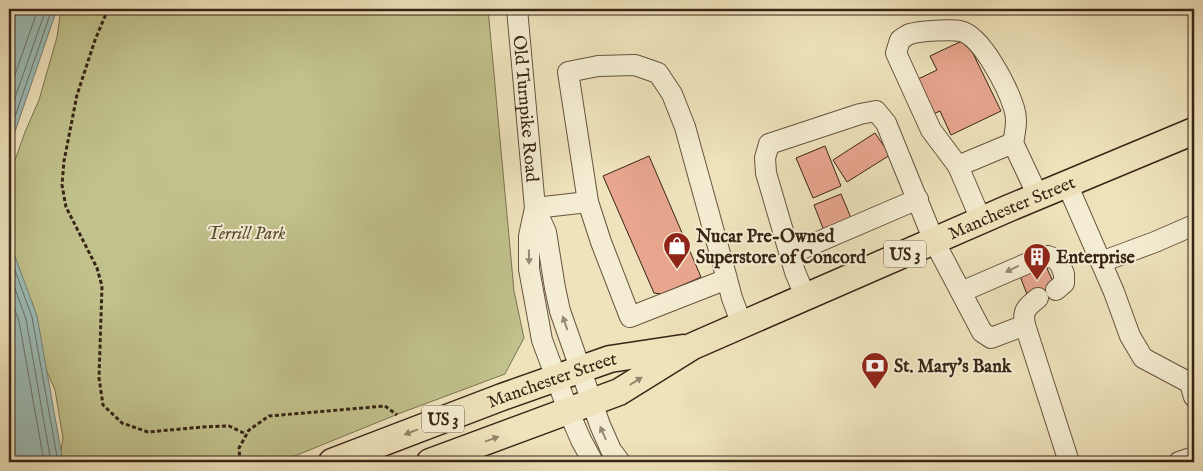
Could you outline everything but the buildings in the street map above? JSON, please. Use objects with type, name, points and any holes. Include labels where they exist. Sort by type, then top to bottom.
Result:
[{"type":"main road","name":"Manchester Street","points":[[430,462],[619,392],[693,346],[981,220],[1194,131]]},
{"type":"main road","name":"Manchester Street","points":[[332,462],[610,359],[693,346]]},
{"type":"street","name":"Old Turnpike Road","points":[[516,9],[534,208],[529,236],[529,269],[542,340],[555,378],[580,406]]},
{"type":"street","points":[[981,220],[958,166],[931,130],[896,53],[900,40],[910,34],[928,31],[961,31],[975,40],[992,60],[1015,109],[1016,125],[1013,143],[1038,196]]},
{"type":"street","points":[[727,278],[630,317],[601,242],[588,202],[568,72],[598,66],[635,65],[658,73],[672,94],[685,127],[727,278],[732,298],[742,325]]},
{"type":"street","points":[[806,298],[795,272],[766,173],[765,158],[769,144],[860,114],[876,111],[886,123],[934,241],[982,332],[991,338],[1024,325]]},
{"type":"street","points":[[958,166],[1013,143]]},
{"type":"street","points":[[1067,184],[1114,292],[1130,336],[1143,358],[1190,383],[1194,397]]},
{"type":"street","points":[[790,254],[918,198]]},
{"type":"street","points":[[534,208],[588,202]]},
{"type":"street","name":"Old Turnpike Road","points":[[534,208],[546,232],[560,311],[581,369],[580,406]]},
{"type":"street","points":[[1101,262],[1194,225]]},
{"type":"street","points":[[961,292],[1032,260],[1048,256],[1060,264],[1064,274],[1064,283],[1026,308],[1023,317],[1069,462]]},
{"type":"street","points":[[580,406],[581,440],[593,462]]},
{"type":"street","points":[[580,406],[605,438],[620,462]]},
{"type":"street","points":[[1179,462],[1194,457]]},
{"type":"path","points":[[108,9],[95,40],[77,95],[64,161],[62,185],[66,207],[97,268],[102,286],[99,378],[103,405],[122,423],[148,432],[229,426],[246,434]]},
{"type":"path","points":[[240,462],[239,448],[246,434],[269,416],[386,406],[403,420]]},
{"type":"green space","name":"Terrill Park","points":[[61,9],[488,9],[514,291],[524,338],[505,374],[398,414],[280,462],[62,462],[60,456],[63,438],[55,390],[44,365],[32,322],[33,304],[12,267],[9,219],[9,177],[39,100],[57,37]]},
{"type":"water","points":[[9,9],[57,9],[9,149]]},
{"type":"water","points":[[9,240],[37,316],[63,462],[9,462]]},
{"type":"place","name":"Nucar Pre-Owned Superstore of Concord","points":[[677,270]]},
{"type":"place","name":"Enterprise","points":[[1037,281]]},
{"type":"place","name":"St. Mary's Bank","points":[[875,390]]}]
